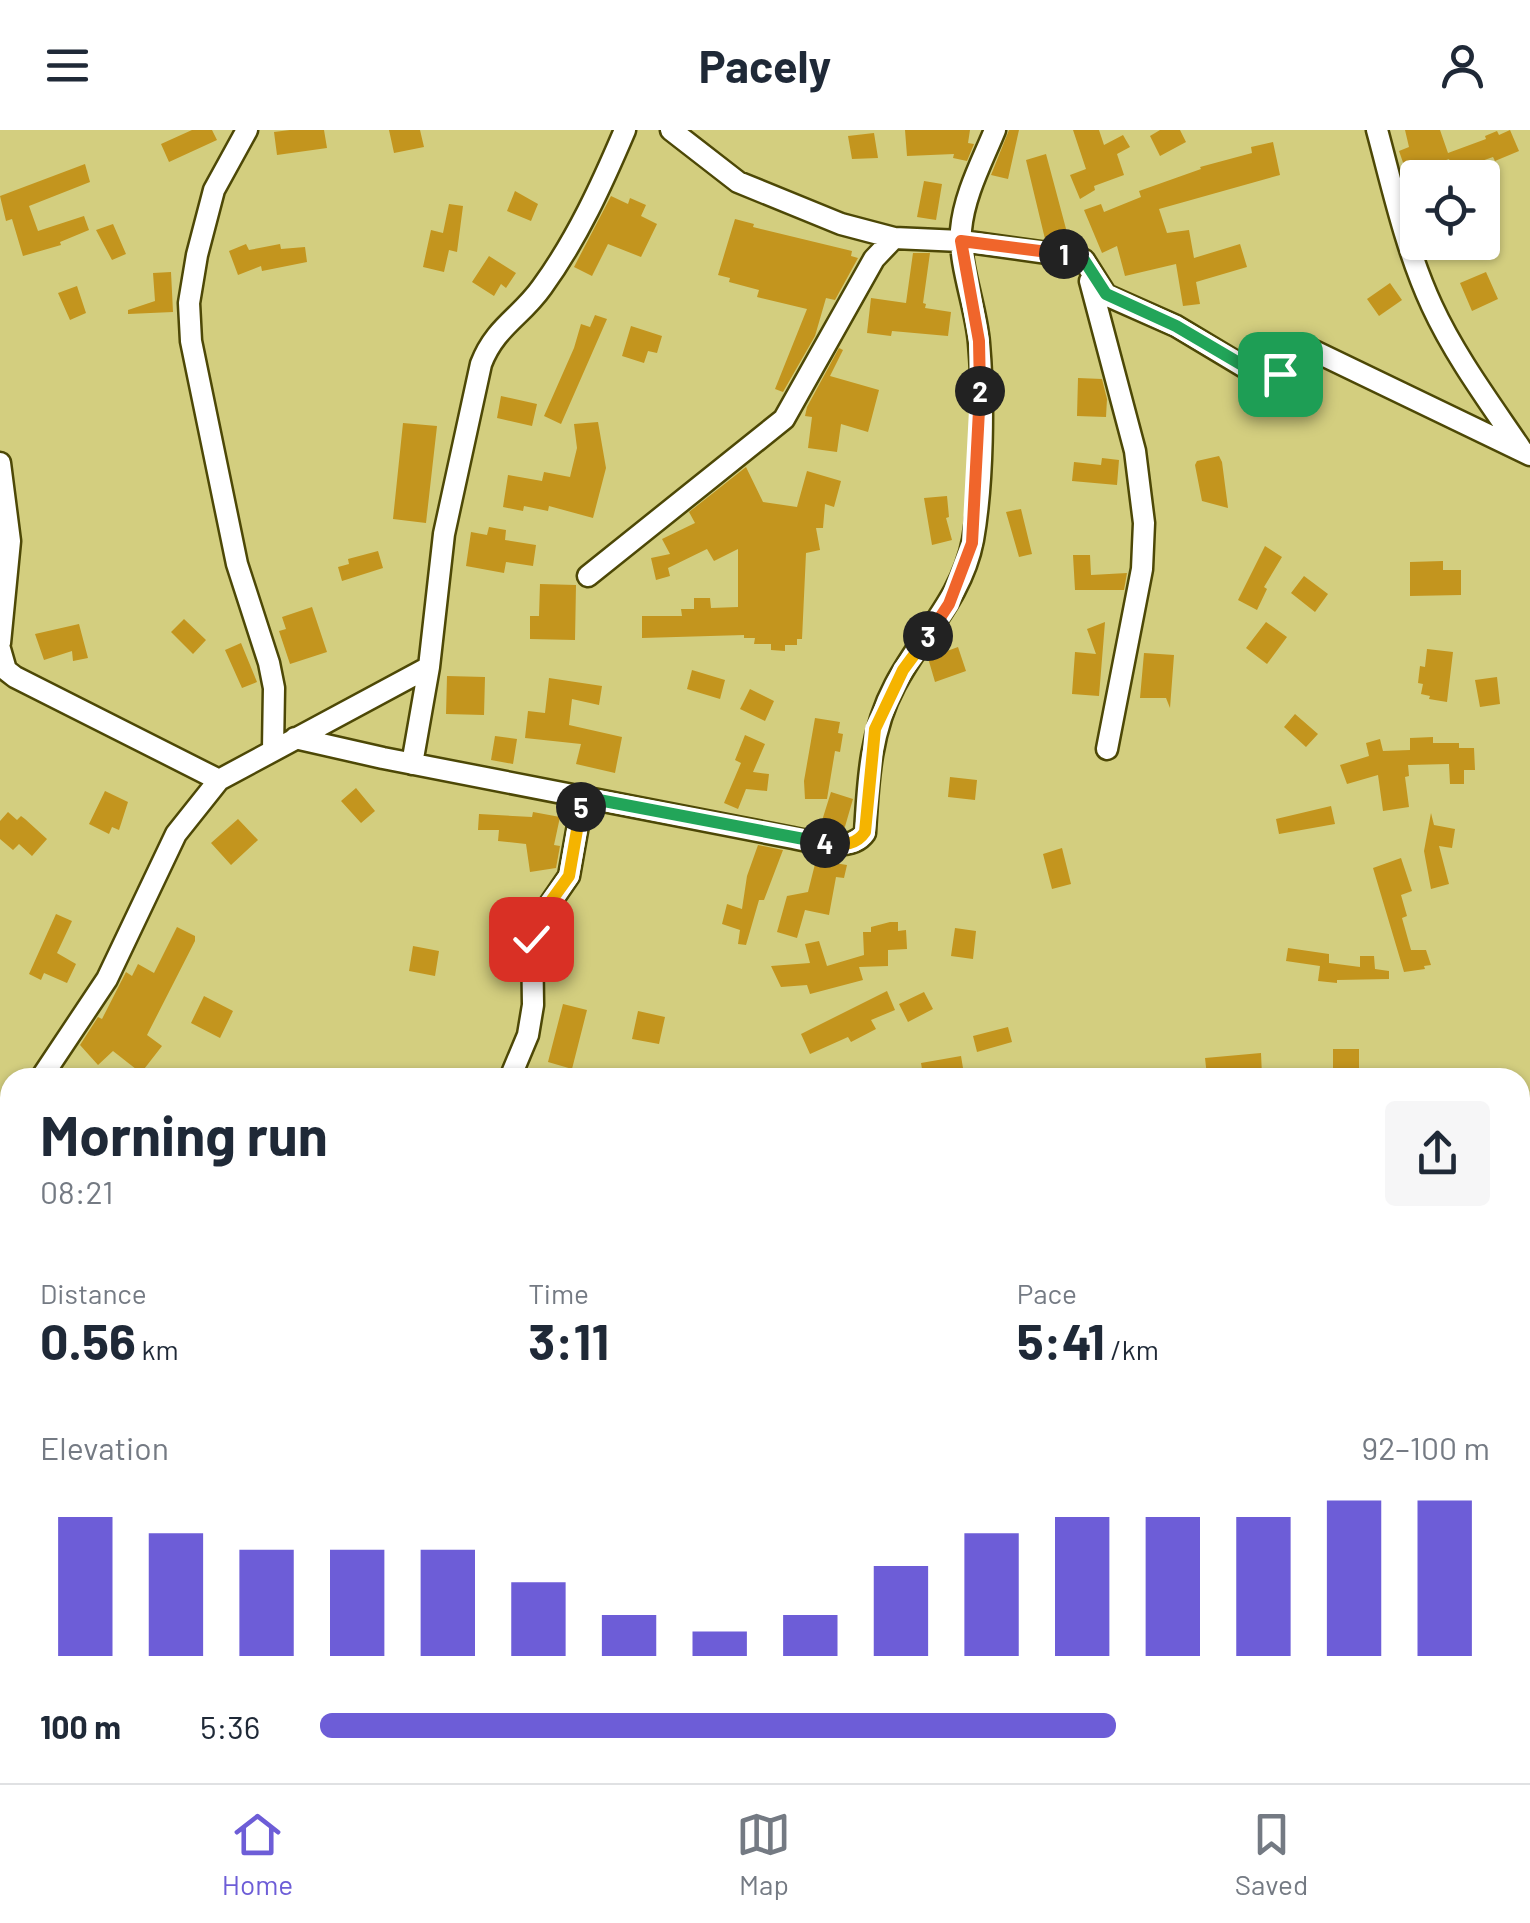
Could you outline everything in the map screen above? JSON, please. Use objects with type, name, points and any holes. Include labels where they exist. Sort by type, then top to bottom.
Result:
[{"type":"street","points":[[247,130],[214,190],[189,303],[192,341],[237,564],[274,688],[274,749]]},
{"type":"street","points":[[412,764],[429,667],[444,534],[481,364],[492,338],[541,288],[572,242],[625,130]]},
{"type":"street","points":[[670,130],[738,182],[820,217],[894,238],[961,241],[1059,253],[1084,260],[1106,294],[1176,326],[1261,376],[1280,374],[1312,350],[1528,458]]},
{"type":"street","points":[[295,738],[814,842],[859,841],[865,832],[875,729],[903,670],[949,604],[972,543],[979,341],[961,241],[963,212],[995,130]]},
{"type":"street","points":[[1377,130],[1415,265],[1432,307],[1528,458]]},
{"type":"street","points":[[588,576],[784,420],[874,259],[894,238]]},
{"type":"street","points":[[1084,260],[1135,451],[1144,523],[1142,569],[1107,749]]},
{"type":"street","points":[[0,463],[10,540],[0,646],[6,670],[219,780]]},
{"type":"street","points":[[48,1068],[107,979],[176,834],[219,780],[429,667]]},
{"type":"street","points":[[514,1068],[528,1034],[533,1005],[532,930],[569,876],[583,797]]},
{"type":"building","points":[[192,130],[212,130],[217,140],[169,162],[161,144]]},
{"type":"building","points":[[324,130],[327,148],[277,155],[274,132]]},
{"type":"building","points":[[389,130],[420,130],[424,147],[394,153]]},
{"type":"building","points":[[905,130],[970,130],[968,143],[974,144],[967,161],[953,158],[954,154],[907,156]]},
{"type":"building","points":[[1009,130],[1019,130],[1008,179],[991,175]]},
{"type":"building","points":[[1073,130],[1099,130],[1104,145],[1123,135],[1130,147],[1117,154],[1124,175],[1094,186],[1095,190],[1080,199],[1070,175],[1086,169]]},
{"type":"building","points":[[1160,130],[1180,130],[1186,142],[1160,156],[1150,136]]},
{"type":"building","points":[[1405,130],[1440,130],[1448,153],[1497,131],[1499,135],[1510,130],[1519,151],[1497,160],[1402,160],[1399,151],[1409,147]]},
{"type":"building","points":[[874,133],[878,158],[852,159],[848,136]]},
{"type":"building","points":[[1273,142],[1280,175],[1159,209],[1167,233],[1189,230],[1194,258],[1240,244],[1247,267],[1196,282],[1200,304],[1183,306],[1176,264],[1125,276],[1117,246],[1102,253],[1084,210],[1101,204],[1104,212],[1141,197],[1139,191],[1200,167],[1252,153],[1251,147]]},
{"type":"building","points":[[1046,154],[1069,240],[1064,242],[1045,239],[1026,160]]},
{"type":"building","points":[[85,164],[90,182],[29,206],[38,231],[84,216],[89,230],[60,242],[61,245],[23,256],[12,219],[6,221],[0,196]]},
{"type":"building","points":[[924,181],[942,184],[936,220],[917,217]]},
{"type":"building","points":[[515,191],[538,204],[531,221],[507,211]]},
{"type":"building","points":[[611,196],[628,204],[630,198],[646,205],[641,216],[657,224],[641,257],[608,244],[592,276],[574,267]]},
{"type":"building","points":[[449,204],[463,206],[457,252],[449,250],[444,272],[423,267],[431,230],[443,233]]},
{"type":"building","points":[[735,219],[852,251],[851,256],[858,258],[835,300],[826,298],[815,336],[783,392],[775,389],[807,309],[757,297],[759,290],[718,275]]},
{"type":"building","points":[[113,224],[126,254],[112,260],[96,230]]},
{"type":"building","points":[[246,244],[249,250],[280,244],[281,249],[305,247],[307,262],[262,271],[261,266],[238,275],[229,251]]},
{"type":"building","points":[[913,253],[930,253],[923,303],[925,308],[951,312],[948,336],[867,333],[871,298],[906,303]]},
{"type":"building","points":[[489,256],[516,273],[506,288],[501,284],[494,296],[472,282]]},
{"type":"building","points":[[171,272],[173,312],[128,314],[128,310],[155,301],[153,273]]},
{"type":"building","points":[[1486,272],[1498,299],[1472,311],[1460,283]]},
{"type":"building","points":[[1390,283],[1402,300],[1379,316],[1367,299]]},
{"type":"building","points":[[77,286],[86,313],[70,320],[58,293]]},
{"type":"building","points":[[595,315],[607,319],[561,424],[544,416],[581,324],[590,327]]},
{"type":"building","points":[[631,326],[662,336],[657,353],[648,351],[644,363],[622,356]]},
{"type":"building","points":[[839,348],[843,350],[830,376],[879,390],[868,432],[841,424],[837,452],[808,448],[812,417],[805,416],[807,407]]},
{"type":"building","points":[[1078,378],[1102,379],[1106,417],[1077,416]]},
{"type":"building","points":[[501,396],[537,404],[532,426],[497,418]]},
{"type":"building","points":[[598,422],[606,468],[593,518],[549,506],[548,511],[503,507],[508,475],[542,481],[544,472],[570,477],[577,448],[574,424]]},
{"type":"building","points":[[403,423],[437,426],[426,523],[393,519]]},
{"type":"building","points":[[1219,456],[1228,508],[1202,501],[1195,465],[1197,461]]},
{"type":"building","points":[[1102,458],[1119,460],[1117,485],[1072,481],[1074,462],[1101,465]]},
{"type":"building","points":[[746,467],[763,502],[797,507],[807,471],[841,481],[834,507],[825,504],[823,528],[816,528],[820,550],[806,553],[802,639],[797,639],[797,645],[785,645],[785,651],[771,650],[771,644],[754,644],[755,638],[744,635],[642,638],[642,616],[682,616],[681,609],[694,609],[694,598],[710,598],[711,608],[738,607],[738,549],[714,561],[707,549],[668,568],[670,576],[656,580],[651,558],[670,554],[662,539],[695,523],[689,512]]},
{"type":"building","points":[[947,496],[946,518],[952,540],[932,545],[924,498]]},
{"type":"building","points":[[1021,509],[1032,554],[1019,557],[1006,512]]},
{"type":"building","points":[[489,527],[506,530],[505,540],[536,545],[533,566],[506,562],[504,573],[466,566],[471,532],[487,535]]},
{"type":"building","points":[[1265,546],[1282,557],[1264,587],[1267,589],[1257,610],[1238,600]]},
{"type":"building","points":[[378,551],[383,568],[342,581],[338,567],[349,564],[348,559]]},
{"type":"building","points":[[1073,555],[1090,555],[1091,575],[1127,573],[1124,590],[1075,590]]},
{"type":"building","points":[[1443,561],[1443,570],[1461,570],[1461,595],[1410,596],[1410,562]]},
{"type":"building","points":[[1304,576],[1328,594],[1315,612],[1291,593]]},
{"type":"building","points":[[540,584],[576,585],[575,640],[530,639],[530,616],[539,616]]},
{"type":"building","points":[[312,607],[327,652],[290,664],[279,631],[286,629],[282,617]]},
{"type":"building","points":[[184,619],[206,640],[193,654],[171,632]]},
{"type":"building","points":[[1105,622],[1099,696],[1072,694],[1075,652],[1096,654],[1087,629]]},
{"type":"building","points":[[1266,622],[1287,637],[1267,664],[1246,648]]},
{"type":"building","points":[[79,624],[88,658],[73,661],[72,651],[44,660],[35,634]]},
{"type":"building","points":[[241,643],[257,682],[242,688],[225,650]]},
{"type":"building","points":[[958,647],[966,671],[935,682],[928,658]]},
{"type":"building","points":[[1427,649],[1453,652],[1447,702],[1421,694],[1420,666],[1425,667]]},
{"type":"building","points":[[1144,653],[1174,655],[1170,708],[1166,698],[1140,698]]},
{"type":"building","points":[[692,670],[725,680],[720,699],[687,689]]},
{"type":"building","points":[[447,676],[485,677],[484,715],[446,714]]},
{"type":"building","points":[[1497,677],[1500,704],[1480,707],[1475,680]]},
{"type":"building","points":[[549,678],[602,686],[599,705],[572,699],[569,725],[622,737],[615,773],[576,764],[581,744],[525,738],[528,711],[545,713]]},
{"type":"building","points":[[750,689],[774,701],[765,721],[740,709]]},
{"type":"building","points":[[1295,714],[1318,734],[1306,747],[1284,727]]},
{"type":"building","points":[[815,718],[840,722],[838,733],[843,734],[840,752],[835,751],[827,799],[805,799],[804,781]]},
{"type":"building","points":[[745,735],[765,744],[753,772],[769,774],[767,791],[746,789],[738,809],[724,803],[741,763],[735,760]]},
{"type":"building","points":[[495,736],[517,739],[513,764],[491,760]]},
{"type":"building","points":[[1433,737],[1433,743],[1459,743],[1459,748],[1474,748],[1475,770],[1464,770],[1464,784],[1450,784],[1449,764],[1408,765],[1409,776],[1405,777],[1409,807],[1383,811],[1378,775],[1347,784],[1340,765],[1369,756],[1366,743],[1380,739],[1383,751],[1410,750],[1410,738]]},
{"type":"building","points":[[950,777],[977,780],[975,800],[948,797]]},
{"type":"building","points":[[356,788],[375,811],[361,823],[341,801]]},
{"type":"building","points":[[105,791],[128,802],[119,830],[112,827],[109,834],[89,824]]},
{"type":"building","points":[[831,792],[853,799],[844,830],[820,827]]},
{"type":"building","points":[[1331,806],[1335,824],[1279,834],[1276,819]]},
{"type":"building","points":[[8,812],[17,820],[21,816],[47,839],[32,856],[19,844],[13,850],[0,839],[0,821]]},
{"type":"building","points":[[533,812],[560,817],[554,845],[560,846],[556,868],[530,872],[526,844],[498,841],[499,830],[478,830],[479,814],[532,817]]},
{"type":"building","points":[[1431,813],[1434,825],[1455,829],[1452,848],[1439,846],[1449,884],[1431,889],[1424,851]]},
{"type":"building","points":[[238,819],[258,840],[231,865],[211,843]]},
{"type":"building","points":[[758,845],[783,850],[764,900],[759,900],[746,945],[738,944],[740,930],[722,924],[727,904],[742,909],[747,876]]},
{"type":"building","points":[[1062,848],[1071,884],[1052,889],[1043,854]]},
{"type":"building","points":[[1401,858],[1412,891],[1401,895],[1407,916],[1402,918],[1411,950],[1426,950],[1431,965],[1404,972],[1373,868]]},
{"type":"building","points":[[816,860],[847,865],[844,878],[836,877],[829,915],[805,910],[797,938],[777,932],[787,896],[808,892]]},
{"type":"building","points":[[56,914],[72,921],[57,953],[76,964],[67,983],[44,973],[41,980],[29,974]]},
{"type":"building","points":[[898,922],[898,931],[906,930],[907,949],[888,950],[888,966],[859,967],[863,980],[810,994],[807,985],[781,987],[771,966],[810,963],[805,944],[819,941],[827,966],[864,955],[863,932]]},
{"type":"building","points":[[177,927],[195,936],[147,1035],[162,1046],[145,1068],[135,1068],[113,1051],[98,1065],[80,1045],[98,1017],[102,1019],[126,972],[132,976],[138,964],[154,973]]},
{"type":"building","points":[[955,928],[976,931],[973,959],[951,956]]},
{"type":"building","points":[[413,946],[439,951],[435,976],[409,971]]},
{"type":"building","points":[[1288,948],[1329,954],[1329,963],[1360,967],[1360,956],[1374,956],[1375,969],[1389,971],[1389,979],[1318,981],[1320,966],[1286,961]]},
{"type":"building","points":[[887,991],[895,1010],[871,1020],[876,1029],[851,1042],[848,1037],[810,1054],[801,1034]]},
{"type":"building","points":[[924,992],[933,1009],[908,1022],[899,1004]]},
{"type":"building","points":[[204,996],[233,1011],[220,1038],[191,1023]]},
{"type":"building","points":[[563,1004],[587,1010],[572,1068],[548,1062]]},
{"type":"building","points":[[638,1011],[665,1017],[659,1044],[632,1039]]},
{"type":"building","points":[[1008,1027],[1012,1042],[977,1052],[973,1036]]},
{"type":"building","points":[[1333,1049],[1359,1049],[1359,1068],[1333,1068]]},
{"type":"building","points":[[1261,1053],[1262,1068],[1206,1068],[1205,1058]]},
{"type":"building","points":[[961,1056],[963,1068],[922,1068],[921,1063]]},
{"type":"route","points":[[531,939],[536,922],[569,876],[583,797],[814,842],[848,844],[859,841],[865,832],[875,729],[903,670],[949,604],[972,543],[979,341],[961,241],[1059,253],[1084,260],[1106,294],[1176,326],[1261,376],[1280,374]]}]
